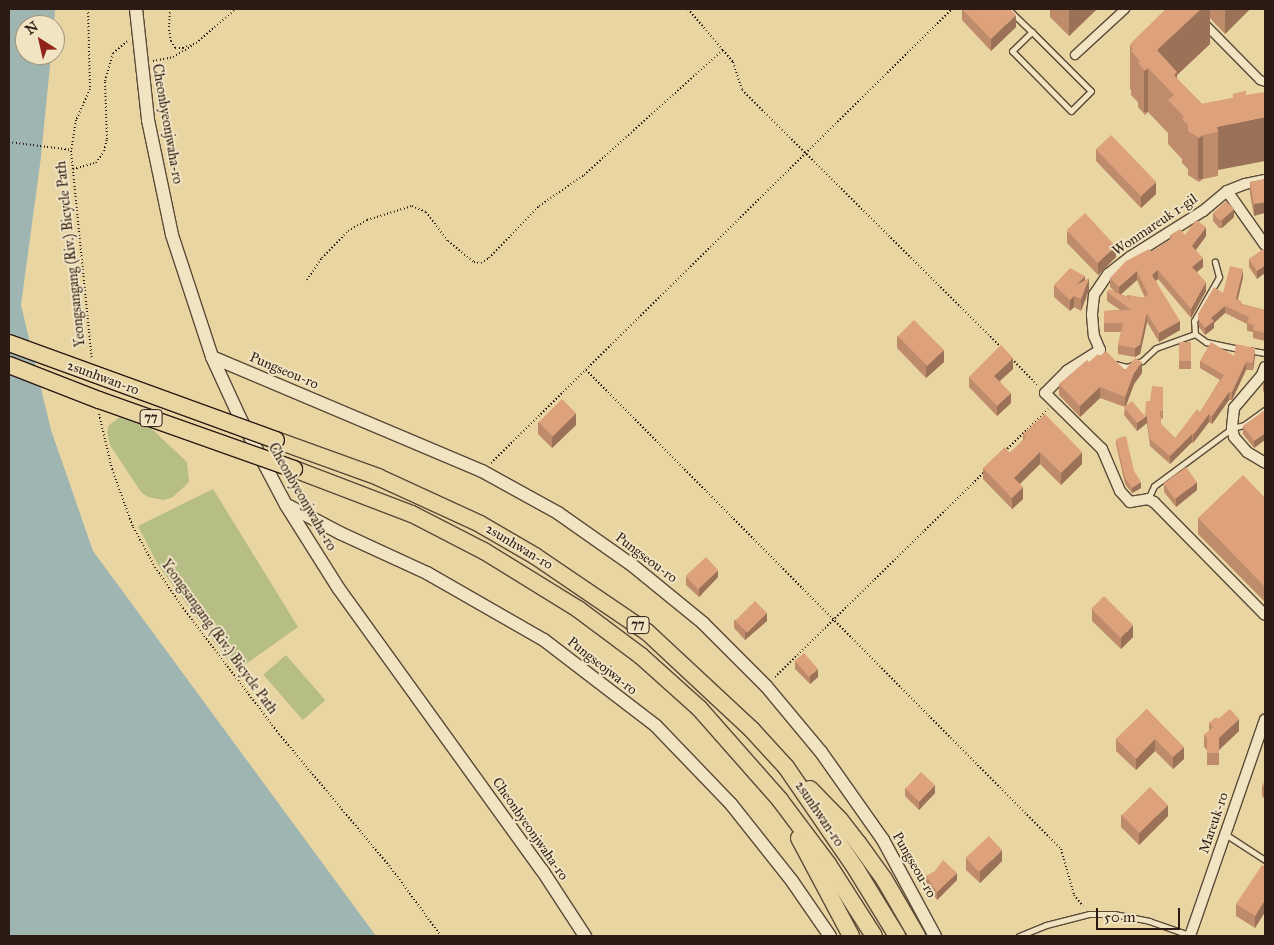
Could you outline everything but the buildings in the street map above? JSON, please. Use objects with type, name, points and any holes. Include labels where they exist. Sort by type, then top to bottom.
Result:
[{"type":"highway","name":"2sunhwan-ro","points":[[9,343],[378,477],[480,524],[535,556],[646,632],[752,730],[786,767],[856,869],[897,936]]},
{"type":"highway","name":"2sunhwan-ro","points":[[9,365],[99,400],[294,469],[412,514],[484,551],[578,609],[641,656],[699,708],[780,800],[828,864],[874,936]]},
{"type":"highway","points":[[786,767],[825,804],[858,843],[884,878],[917,936]]},
{"type":"highway","points":[[780,800],[851,936]]},
{"type":"street","name":"Cheonbyeonjwaha-ro","points":[[136,9],[140,63],[148,120],[172,235],[212,357],[240,418],[286,505],[339,589],[542,870],[585,936]]},
{"type":"street","points":[[1075,55],[1125,9]]},
{"type":"street","points":[[1190,9],[1260,80],[1265,82]]},
{"type":"street","name":"Wonmareuk 1-gil","points":[[1045,393],[1067,371],[1102,353],[1094,336],[1092,315],[1094,295],[1108,274],[1130,257],[1203,211],[1227,191],[1245,184],[1265,180]]},
{"type":"street","points":[[1227,191],[1265,245]]},
{"type":"street","name":"Pungseou-ro","points":[[212,357],[482,471],[558,514],[632,565],[703,623],[766,686],[821,752],[883,840],[935,936]]},
{"type":"street","points":[[1265,367],[1262,375],[1234,408],[1232,428],[1234,437],[1247,452],[1265,463]]},
{"type":"street","points":[[1045,393],[1102,449],[1120,491],[1130,502],[1148,499],[1154,502],[1265,615]]},
{"type":"street","name":"Pungseojwa-ro","points":[[286,505],[340,533],[427,573],[544,640],[656,726],[731,804],[792,880],[830,936]]},
{"type":"street","name":"Mareuk-ro","points":[[1191,936],[1224,834],[1265,720]]},
{"type":"lane","points":[[1008,9],[1032,32],[1091,91],[1070,111],[1012,51],[1032,32]]},
{"type":"lane","points":[[1215,262],[1219,277],[1194,321],[1195,334],[1206,342],[1265,353]]},
{"type":"lane","points":[[1110,360],[1116,365],[1127,367],[1142,361],[1156,348],[1195,334]]},
{"type":"lane","points":[[1148,499],[1154,486],[1232,428],[1244,425],[1265,410]]},
{"type":"lane","points":[[1224,834],[1265,860]]},
{"type":"lane","points":[[1019,936],[1046,925],[1089,914],[1114,914],[1149,921],[1191,936]]},
{"type":"path","name":"Yeongsangang (Riv.) Bicycle Path","points":[[88,9],[90,89],[76,120],[71,150],[93,365]]},
{"type":"path","points":[[170,9],[169,30],[175,48],[184,48],[196,43]]},
{"type":"path","points":[[140,63],[173,57],[196,43],[236,9]]},
{"type":"path","points":[[688,9],[733,62],[742,90],[1003,350]]},
{"type":"path","points":[[482,471],[952,9]]},
{"type":"path","points":[[73,169],[96,162],[104,151],[107,139],[104,81],[114,53],[137,33]]},
{"type":"path","points":[[307,280],[336,241],[348,231],[367,220],[412,206],[426,212],[448,241],[474,262],[481,263],[489,258],[538,206],[584,175],[723,50]]},
{"type":"path","points":[[9,142],[71,150]]},
{"type":"path","points":[[1010,357],[1045,393]]},
{"type":"path","points":[[586,370],[1061,849],[1074,895],[1089,914]]},
{"type":"path","points":[[999,457],[1054,403]]},
{"type":"path","name":"Yeongsangang (Riv.) Bicycle Path","points":[[98,412],[105,447],[133,527],[155,567],[182,608],[279,734],[391,868],[441,936]]},
{"type":"path","points":[[766,686],[985,470]]},
{"type":"green space","points":[[124,414],[138,416],[187,462],[189,482],[173,497],[164,500],[148,497],[141,492],[110,445],[107,432],[109,425]]},
{"type":"green space","points":[[213,489],[298,627],[236,671],[158,565],[138,526]]},
{"type":"green space","points":[[286,655],[325,700],[303,720],[263,675]]},
{"type":"water","points":[[9,9],[55,9],[55,15],[15,15],[15,65],[50,65],[41,157],[21,305],[51,430],[93,551],[376,936],[9,936]]}]
